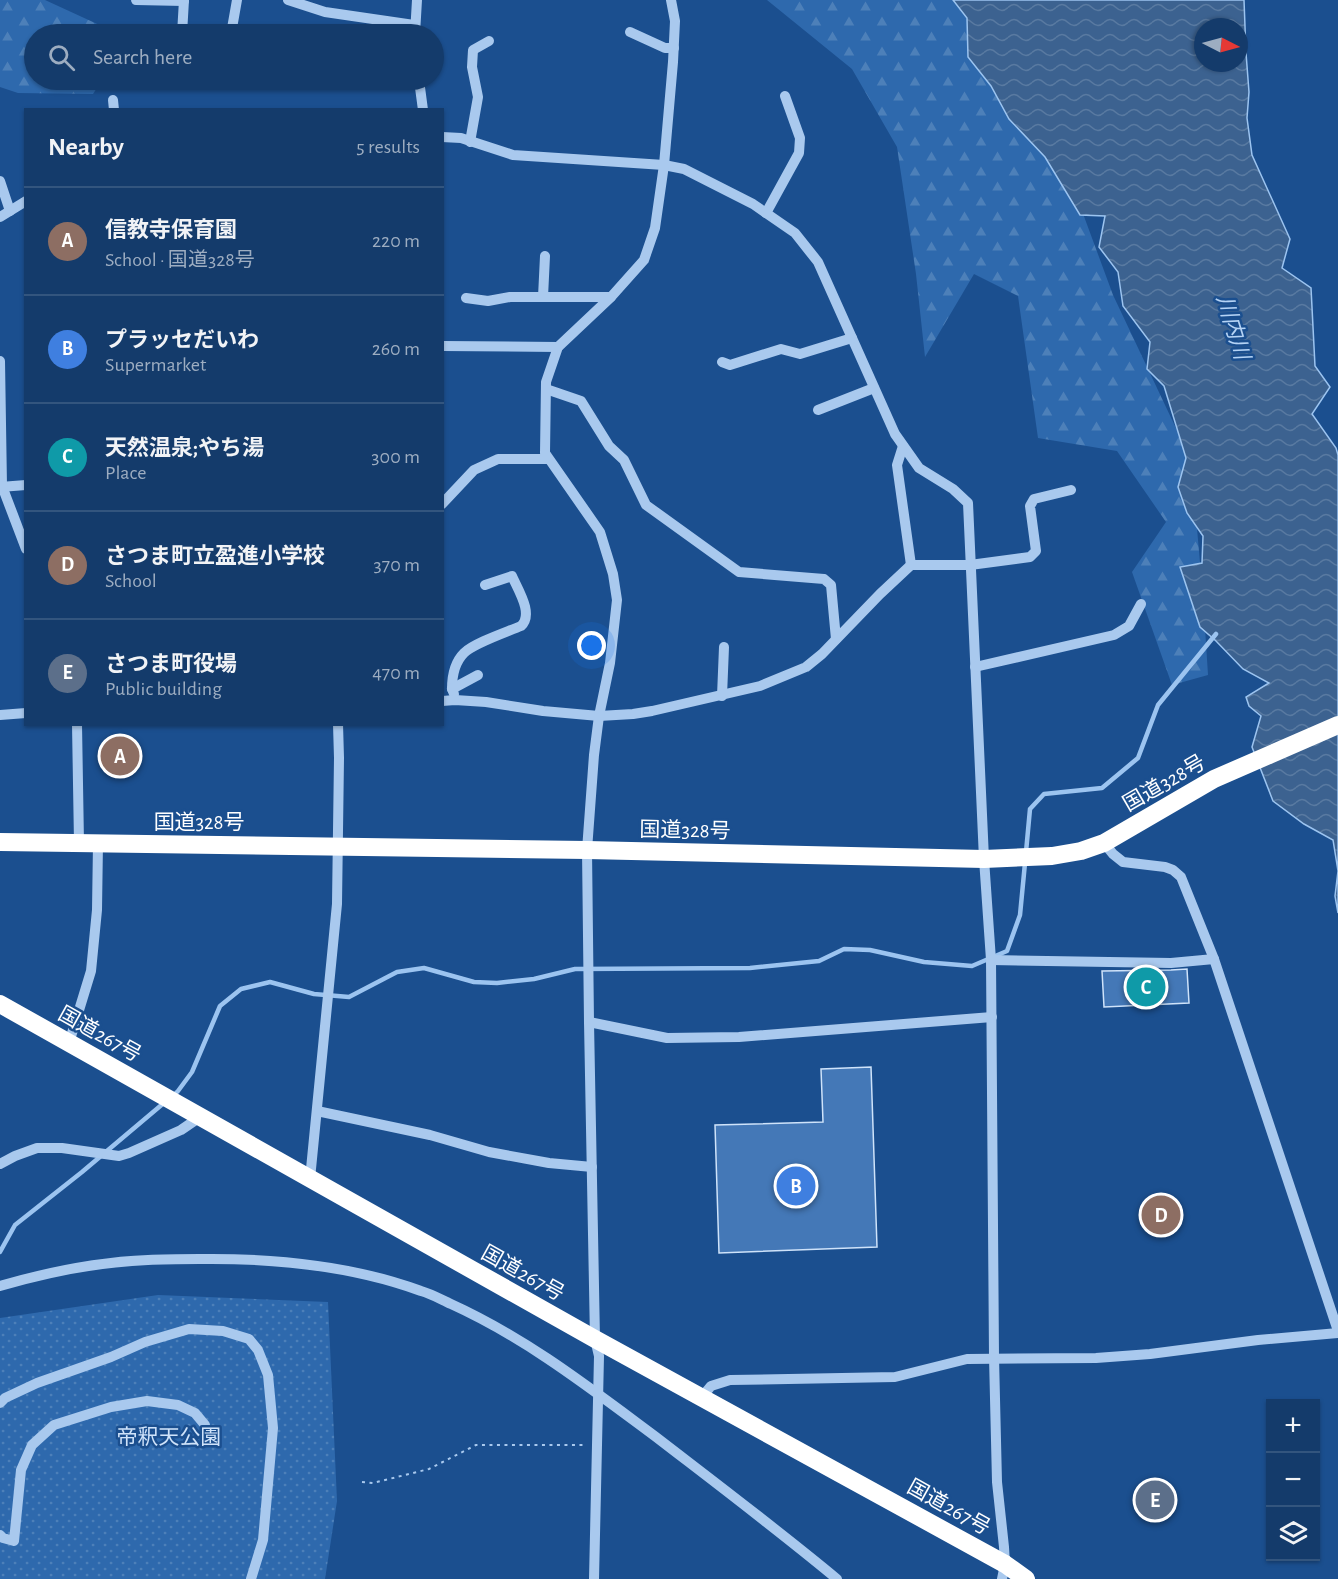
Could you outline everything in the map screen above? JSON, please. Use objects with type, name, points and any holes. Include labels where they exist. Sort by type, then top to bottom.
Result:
[{"type":"highway","name":"国道328号","points":[[0,842],[338,845],[984,859],[1052,856],[1081,851],[1104,843],[1214,779],[1338,724]]},
{"type":"highway","name":"国道267号","points":[[0,1004],[596,1339],[702,1396],[1004,1571],[1026,1579]]},
{"type":"street","points":[[136,0],[184,1],[183,24]]},
{"type":"street","points":[[233,24],[237,0]]},
{"type":"street","points":[[288,0],[325,12],[384,24]]},
{"type":"street","points":[[415,24],[417,0]]},
{"type":"street","points":[[594,1579],[599,1356],[596,1339],[587,850],[594,755],[617,600],[613,574],[600,532],[544,453],[546,382],[558,347],[611,297],[644,260],[654,228],[664,165],[674,48],[675,21],[671,0]]},
{"type":"street","points":[[630,32],[665,48],[674,48]]},
{"type":"street","points":[[470,142],[478,97],[472,67],[473,50],[489,41]]},
{"type":"street","points":[[420,90],[423,108]]},
{"type":"street","points":[[766,213],[799,153],[800,138],[785,96]]},
{"type":"street","points":[[444,138],[461,138],[513,155],[664,165],[684,169],[753,204],[795,233],[818,262],[895,434],[919,468],[953,489],[968,504],[984,859],[991,960],[994,1358],[997,1482],[1003,1532],[1004,1571]]},
{"type":"street","points":[[0,181],[10,211]]},
{"type":"street","points":[[0,217],[24,202]]},
{"type":"street","points":[[543,297],[545,256]]},
{"type":"street","points":[[466,298],[488,301],[510,297],[611,297]]},
{"type":"street","points":[[722,362],[730,365],[781,349],[800,354],[852,338]]},
{"type":"street","points":[[444,346],[558,347]]},
{"type":"street","points":[[0,361],[1,487],[24,544]]},
{"type":"street","points":[[818,410],[874,388]]},
{"type":"street","points":[[546,389],[581,400],[609,446],[624,460],[646,505],[739,572],[824,579],[831,585],[836,639]]},
{"type":"street","points":[[903,446],[897,465],[911,566]]},
{"type":"street","points":[[444,502],[474,470],[498,459],[548,459]]},
{"type":"street","points":[[1,487],[24,485]]},
{"type":"street","points":[[454,695],[543,711],[599,716],[652,711],[760,686],[806,667],[911,566],[970,565],[1030,557],[1036,551],[1030,506],[1034,499],[1071,490]]},
{"type":"street","points":[[485,585],[523,572]]},
{"type":"street","points":[[454,695],[452,676],[465,652],[525,622],[527,612],[512,576]]},
{"type":"street","points":[[975,667],[1114,635],[1129,626],[1140,604]]},
{"type":"street","points":[[722,696],[724,646]]},
{"type":"street","points":[[444,700],[454,695],[477,675]]},
{"type":"street","points":[[0,716],[24,713]]},
{"type":"street","points":[[77,726],[79,843]]},
{"type":"street","points":[[310,1179],[337,904],[338,726]]},
{"type":"street","points":[[69,1043],[91,971],[97,910],[98,843]]},
{"type":"street","points":[[702,1396],[711,1386],[730,1380],[895,1377],[967,1359],[1096,1358],[1338,1332],[1214,959],[1181,877],[1165,867],[1123,862],[1104,843]]},
{"type":"street","points":[[991,960],[1172,963],[1214,959]]},
{"type":"street","points":[[589,1022],[667,1038],[739,1037],[992,1017]]},
{"type":"street","points":[[317,1111],[430,1135],[489,1152],[549,1163],[592,1167]]},
{"type":"street","points":[[0,1164],[15,1155],[37,1148],[62,1148],[118,1156],[180,1130],[200,1117]]},
{"type":"street","points":[[0,1286],[70,1269],[111,1263],[147,1260],[238,1259],[295,1263],[351,1271],[422,1291],[482,1318],[517,1338],[598,1394],[783,1534],[837,1579]]},
{"type":"street","points":[[0,1403],[5,1398],[37,1383],[111,1357],[145,1342],[189,1329],[223,1331],[249,1339],[258,1350],[268,1375],[273,1428],[263,1540],[251,1579]]},
{"type":"street","points":[[0,1534],[3,1538],[14,1541],[21,1470],[32,1445],[54,1425],[111,1407],[147,1401],[178,1406],[195,1413],[205,1425]]},
{"type":"path","points":[[362,1482],[373,1483],[429,1469],[476,1445],[597,1445]]},
{"type":"green space","points":[[0,0],[45,0],[97,24],[24,24],[24,90],[96,90],[93,94],[18,93],[0,87]]},
{"type":"green space","points":[[767,0],[996,0],[1044,108],[1113,295],[1191,460],[1208,675],[1172,685],[1132,572],[1166,522],[1117,451],[1038,438],[1018,296],[974,274],[925,357],[916,274],[897,147],[852,69]]},
{"type":"green space","name":"帝釈天公園","points":[[158,1295],[328,1302],[337,1501],[325,1579],[0,1579],[0,1318]]},
{"type":"water","name":"川内川","points":[[953,0],[1244,0],[1245,18],[1194,18],[1194,72],[1247,72],[1247,118],[1252,155],[1290,239],[1282,268],[1311,288],[1315,366],[1330,387],[1312,414],[1336,448],[1338,455],[1338,871],[1333,840],[1304,824],[1273,801],[1252,747],[1261,716],[1249,706],[1246,697],[1269,683],[1243,669],[1200,627],[1180,567],[1202,563],[1203,536],[1187,513],[1178,487],[1186,458],[1164,386],[1147,369],[1150,342],[1123,306],[1118,272],[1099,247],[1105,216],[1080,215],[1045,157],[1009,119],[991,86],[968,57],[967,18]]},
{"type":"water","points":[[1338,871],[1338,913],[1335,896]]},
{"type":"building","points":[[1187,969],[1189,1003],[1104,1007],[1102,971]]},
{"type":"building","points":[[871,1067],[877,1247],[719,1253],[715,1125],[823,1122],[821,1069]]},
{"type":"waterway","points":[[1026,852],[1030,809],[1044,794],[1102,788],[1138,758],[1158,705],[1216,634]]},
{"type":"waterway","points":[[174,1095],[192,1072],[220,1006],[241,989],[270,982],[314,994],[349,997],[397,972],[424,968],[474,982],[497,983],[534,979],[575,969],[750,968],[819,961],[844,949],[870,950],[924,962],[972,966],[1007,951],[1020,915],[1025,863]]},
{"type":"waterway","points":[[0,1252],[15,1225],[165,1102]]},
{"type":"place","name":"信教寺保育園","points":[[120,756]]},
{"type":"place","name":"天然温泉;やち湯","points":[[1146,987]]},
{"type":"place","name":"プラッセだいわ","points":[[796,1186]]},
{"type":"place","name":"さつま町立盈進小学校","points":[[1161,1215]]},
{"type":"place","name":"さつま町役場","points":[[1155,1500]]}]
